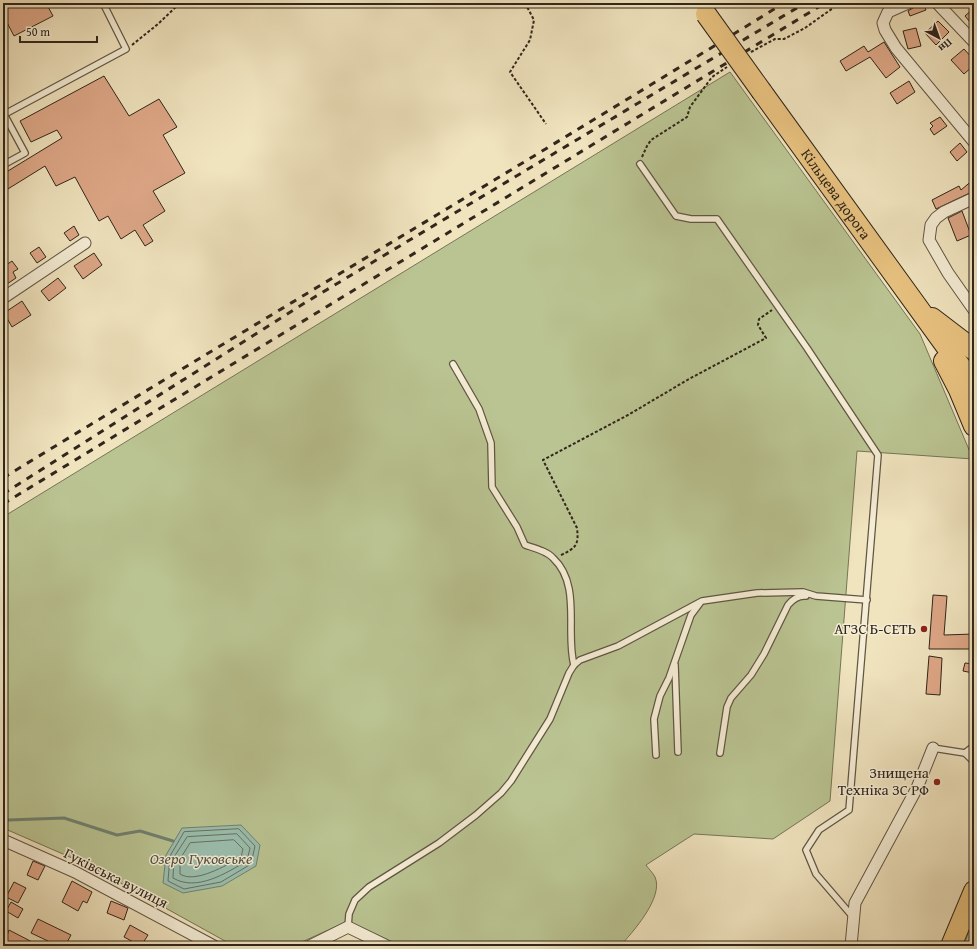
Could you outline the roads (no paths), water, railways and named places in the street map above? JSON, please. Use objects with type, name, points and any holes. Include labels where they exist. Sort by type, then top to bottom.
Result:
[{"type":"highway","name":"Кільцева дорога","points":[[702,9],[974,385]]},
{"type":"highway","points":[[916,306],[974,350]]},
{"type":"highway","points":[[916,306],[959,390],[974,426]]},
{"type":"highway","points":[[951,946],[974,891]]},
{"type":"street","points":[[908,3],[888,12],[883,22],[885,30],[896,48],[974,142]]},
{"type":"street","points":[[937,3],[974,42]]},
{"type":"street","points":[[974,198],[944,212],[936,218],[930,225],[929,240],[948,273],[974,310]]},
{"type":"street","points":[[3,298],[85,243]]},
{"type":"street","points":[[852,946],[855,903],[917,788],[933,748]]},
{"type":"street","name":"Гуківська вулиця","points":[[3,840],[75,872],[214,946]]},
{"type":"street","points":[[310,946],[348,927],[387,946]]},
{"type":"lane","points":[[3,165],[25,153],[4,115],[126,49],[102,3]]},
{"type":"lane","points":[[640,164],[676,216],[691,219],[717,219],[778,306],[878,455],[849,810],[819,830],[806,850],[816,874],[853,918]]},
{"type":"lane","points":[[454,364],[479,409],[491,443],[492,487],[517,527],[525,545],[553,557],[561,569],[572,604],[570,651],[574,665]]},
{"type":"lane","points":[[348,927],[349,914],[355,900],[369,887],[445,838],[476,815],[506,787],[550,719],[574,665],[580,660],[618,646],[702,601],[757,593],[803,592],[816,596]]},
{"type":"lane","points":[[720,753],[727,707],[731,698],[751,674],[764,654],[788,606],[793,600],[801,596],[816,596],[867,600]]},
{"type":"lane","points":[[656,755],[654,719],[660,696],[675,662],[691,615],[702,601]]},
{"type":"lane","points":[[675,662],[678,752]]},
{"type":"lane","points":[[965,753],[974,746]]},
{"type":"lane","points":[[933,748],[965,753],[974,762]]},
{"type":"water","name":"Озеро Гуковське","points":[[241,825],[260,845],[256,866],[222,886],[183,893],[163,883],[166,855],[182,828]]},
{"type":"waterway","points":[[3,825],[8,820],[64,818],[117,835],[140,831],[173,841]]},
{"type":"railway","points":[[3,478],[784,3]]},
{"type":"railway","points":[[3,494],[303,304],[805,3]]},
{"type":"railway","points":[[3,504],[825,3]]},
{"type":"place","name":"АГЗС Б-СЕТЬ","points":[[924,629]]},
{"type":"place","name":"Знищена Техніка ЗС РФ","points":[[937,782]]}]
